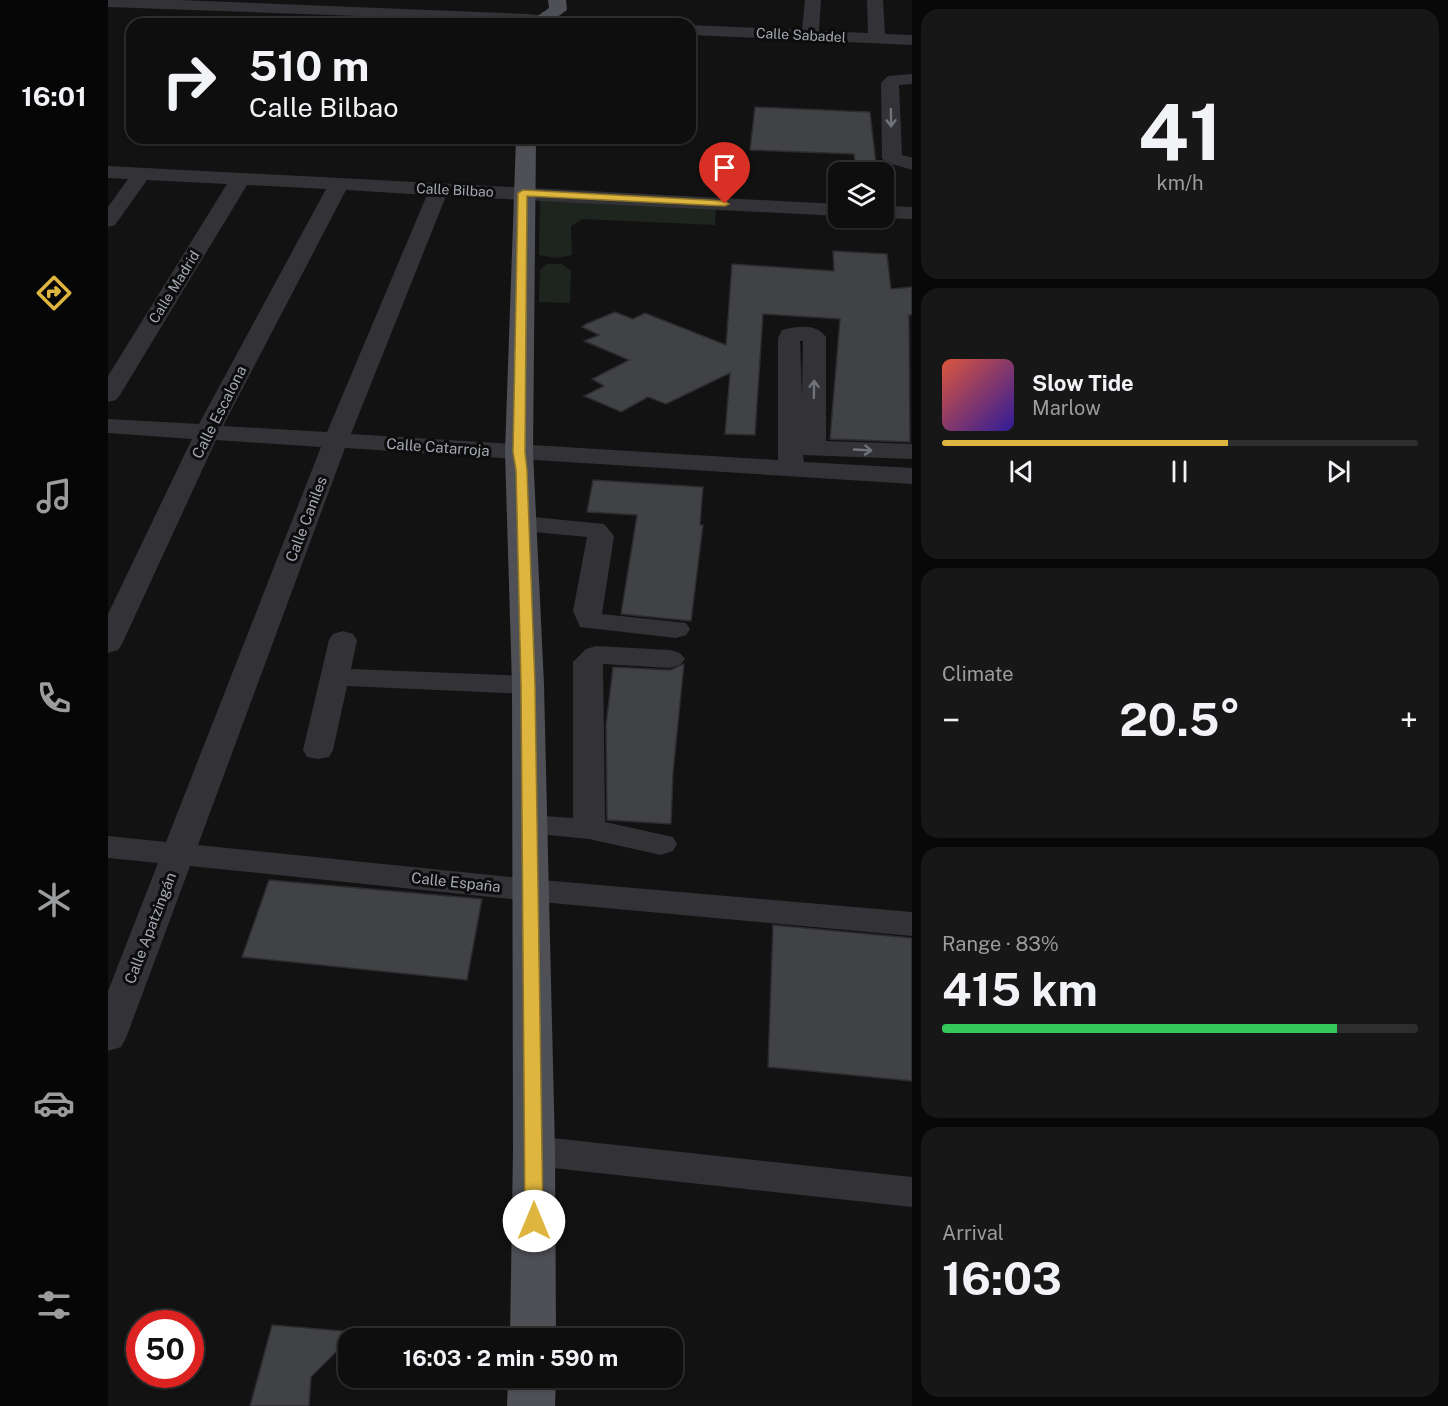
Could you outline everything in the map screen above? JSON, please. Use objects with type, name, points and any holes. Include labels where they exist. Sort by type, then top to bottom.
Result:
[{"type":"main road","points":[[521,0],[521,12],[529,18]]},
{"type":"main road","points":[[542,18],[558,10],[557,0]]},
{"type":"main road","points":[[526,144],[520,461],[528,685],[534,1151],[532,1328]]},
{"type":"main road","points":[[531,1406],[532,1388]]},
{"type":"street","points":[[810,35],[813,0]]},
{"type":"street","points":[[875,0],[877,38]]},
{"type":"street","points":[[108,2],[449,18]]},
{"type":"street","name":"Calle Sabadel","points":[[696,30],[912,40]]},
{"type":"street","points":[[912,79],[894,80],[891,83],[892,158],[912,164]]},
{"type":"street","name":"Calle Bilbao","points":[[108,172],[828,209]]},
{"type":"street","points":[[108,221],[142,173]]},
{"type":"street","name":"Calle Madrid","points":[[108,395],[241,178]]},
{"type":"street","name":"Calle Escalona","points":[[108,644],[207,432],[339,184]]},
{"type":"street","name":"Calle Caniles","points":[[180,853],[336,440],[439,189]]},
{"type":"street","points":[[894,212],[912,213]]},
{"type":"street","name":"Calle Catarroja","points":[[108,426],[336,440],[520,461],[798,454],[912,476]]},
{"type":"street","points":[[741,449],[798,454],[912,452]]},
{"type":"street","points":[[520,461],[688,481]]},
{"type":"street","points":[[524,524],[595,530],[601,536],[587,611],[590,621],[676,629]]},
{"type":"street","points":[[318,750],[343,640]]},
{"type":"street","points":[[589,829],[588,662],[596,655],[670,659]]},
{"type":"street","points":[[334,677],[528,685]]},
{"type":"street","points":[[529,825],[589,829],[661,844]]},
{"type":"street","name":"Calle España","points":[[108,847],[530,890],[912,924]]},
{"type":"street","name":"Calle Apatzingán","points":[[108,1038],[180,853]]},
{"type":"street","points":[[534,1151],[912,1191]]},
{"type":"shaded area","points":[[540,200],[716,209],[715,225],[582,219],[571,226],[572,255],[557,258],[539,255]]},
{"type":"shaded area","points":[[547,264],[562,264],[571,271],[570,303],[539,302],[540,270]]},
{"type":"building","points":[[755,107],[870,112],[876,162],[855,162],[854,154],[750,150]]},
{"type":"building","points":[[833,251],[887,254],[891,289],[912,287],[912,315],[909,315],[910,442],[830,439],[840,319],[763,314],[755,435],[725,434],[730,373],[666,404],[648,397],[621,412],[584,396],[604,386],[592,379],[629,360],[584,341],[599,335],[582,327],[586,324],[615,312],[633,319],[645,313],[726,345],[732,264],[834,271]]},
{"type":"building","points":[[593,480],[703,487],[700,525],[703,525],[691,621],[621,614],[637,515],[587,512]]},
{"type":"building","points":[[684,664],[673,773],[671,824],[607,820],[606,725],[613,667],[670,670]]},
{"type":"building","points":[[269,880],[482,899],[467,980],[242,957]]},
{"type":"building","points":[[773,925],[912,938],[912,1081],[768,1067]]},
{"type":"building","points":[[272,1325],[338,1330],[338,1350],[311,1377],[309,1406],[250,1406]]},
{"type":"route","points":[[534,1221],[528,685],[522,470],[519,452],[523,193],[725,204]]}]
